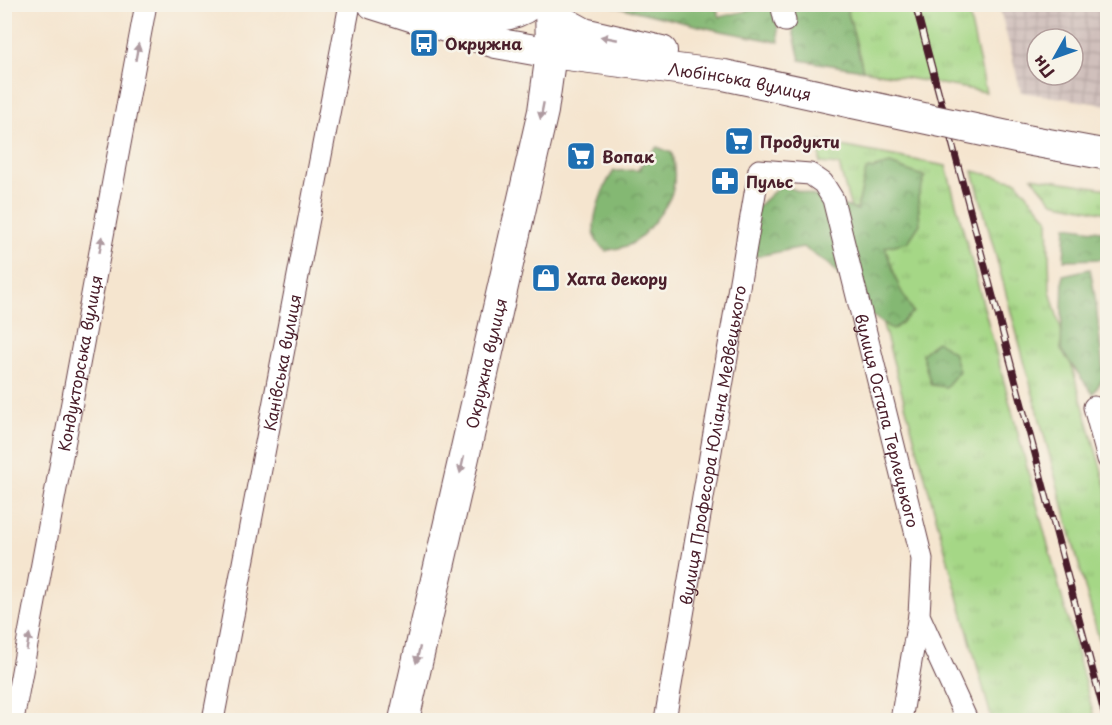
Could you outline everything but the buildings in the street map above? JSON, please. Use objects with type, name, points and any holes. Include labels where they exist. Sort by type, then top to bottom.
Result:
[{"type":"main road","name":"Любінська вулиця","points":[[373,4],[496,43],[551,53],[724,75],[1021,139],[1107,155]]},
{"type":"main road","points":[[406,4],[479,16],[509,15],[544,6],[562,21],[584,33],[675,54],[724,75]]},
{"type":"main road","name":"Окружна вулиця","points":[[404,720],[543,111],[551,53],[544,6]]},
{"type":"street","name":"Кондукторська вулиця","points":[[13,720],[146,4]]},
{"type":"street","name":"Канівська вулиця","points":[[213,720],[350,4]]},
{"type":"street","name":"вулиця Остапа Терлецького","points":[[759,170],[810,174],[823,183],[833,199],[922,559],[919,615],[967,720]]},
{"type":"street","name":"вулиця Професора Юліана Медвецького","points":[[664,720],[759,170]]},
{"type":"street","points":[[1095,408],[1107,459]]},
{"type":"street","points":[[901,720],[919,615]]},
{"type":"shaded area","points":[[999,5],[1107,5],[1107,105],[1021,92]]},
{"type":"green space","points":[[610,5],[715,5],[720,17],[755,9],[755,5],[774,5],[779,42],[716,30]]},
{"type":"green space","points":[[787,5],[846,5],[863,70],[800,60]]},
{"type":"green space","points":[[846,5],[967,5],[986,92],[863,70]]},
{"type":"green space","points":[[820,142],[946,166],[1095,720],[992,720],[839,165],[820,163]]},
{"type":"green space","points":[[657,147],[672,153],[675,174],[670,198],[653,223],[636,241],[606,251],[597,241],[594,223],[598,204],[606,185],[614,171],[638,170],[647,156]]},
{"type":"green space","points":[[890,164],[925,177],[918,197],[920,224],[908,242],[885,247],[899,287],[913,312],[893,330],[870,314],[832,267],[803,247],[753,257],[744,219],[781,185],[857,210],[866,170]]},
{"type":"green space","points":[[973,171],[1016,181],[1048,219],[1050,291],[1107,489],[1107,669]]},
{"type":"green space","points":[[1032,177],[1107,189],[1107,213],[1053,202]]},
{"type":"green space","points":[[1066,226],[1107,232],[1107,259],[1064,260]]},
{"type":"green space","points":[[1090,269],[1104,377],[1093,394],[1061,350],[1063,275]]},
{"type":"green space","points":[[937,341],[953,352],[959,371],[946,387],[931,385],[922,354]]},
{"type":"railway","points":[[915,4],[1106,720]]},
{"type":"place","name":"Окружна","points":[[424,43]]},
{"type":"place","name":"Продукти","points":[[739,141]]},
{"type":"place","name":"Вопак","points":[[581,156]]},
{"type":"place","name":"Пульс","points":[[725,181]]},
{"type":"place","name":"Хата декору","points":[[546,278]]}]
